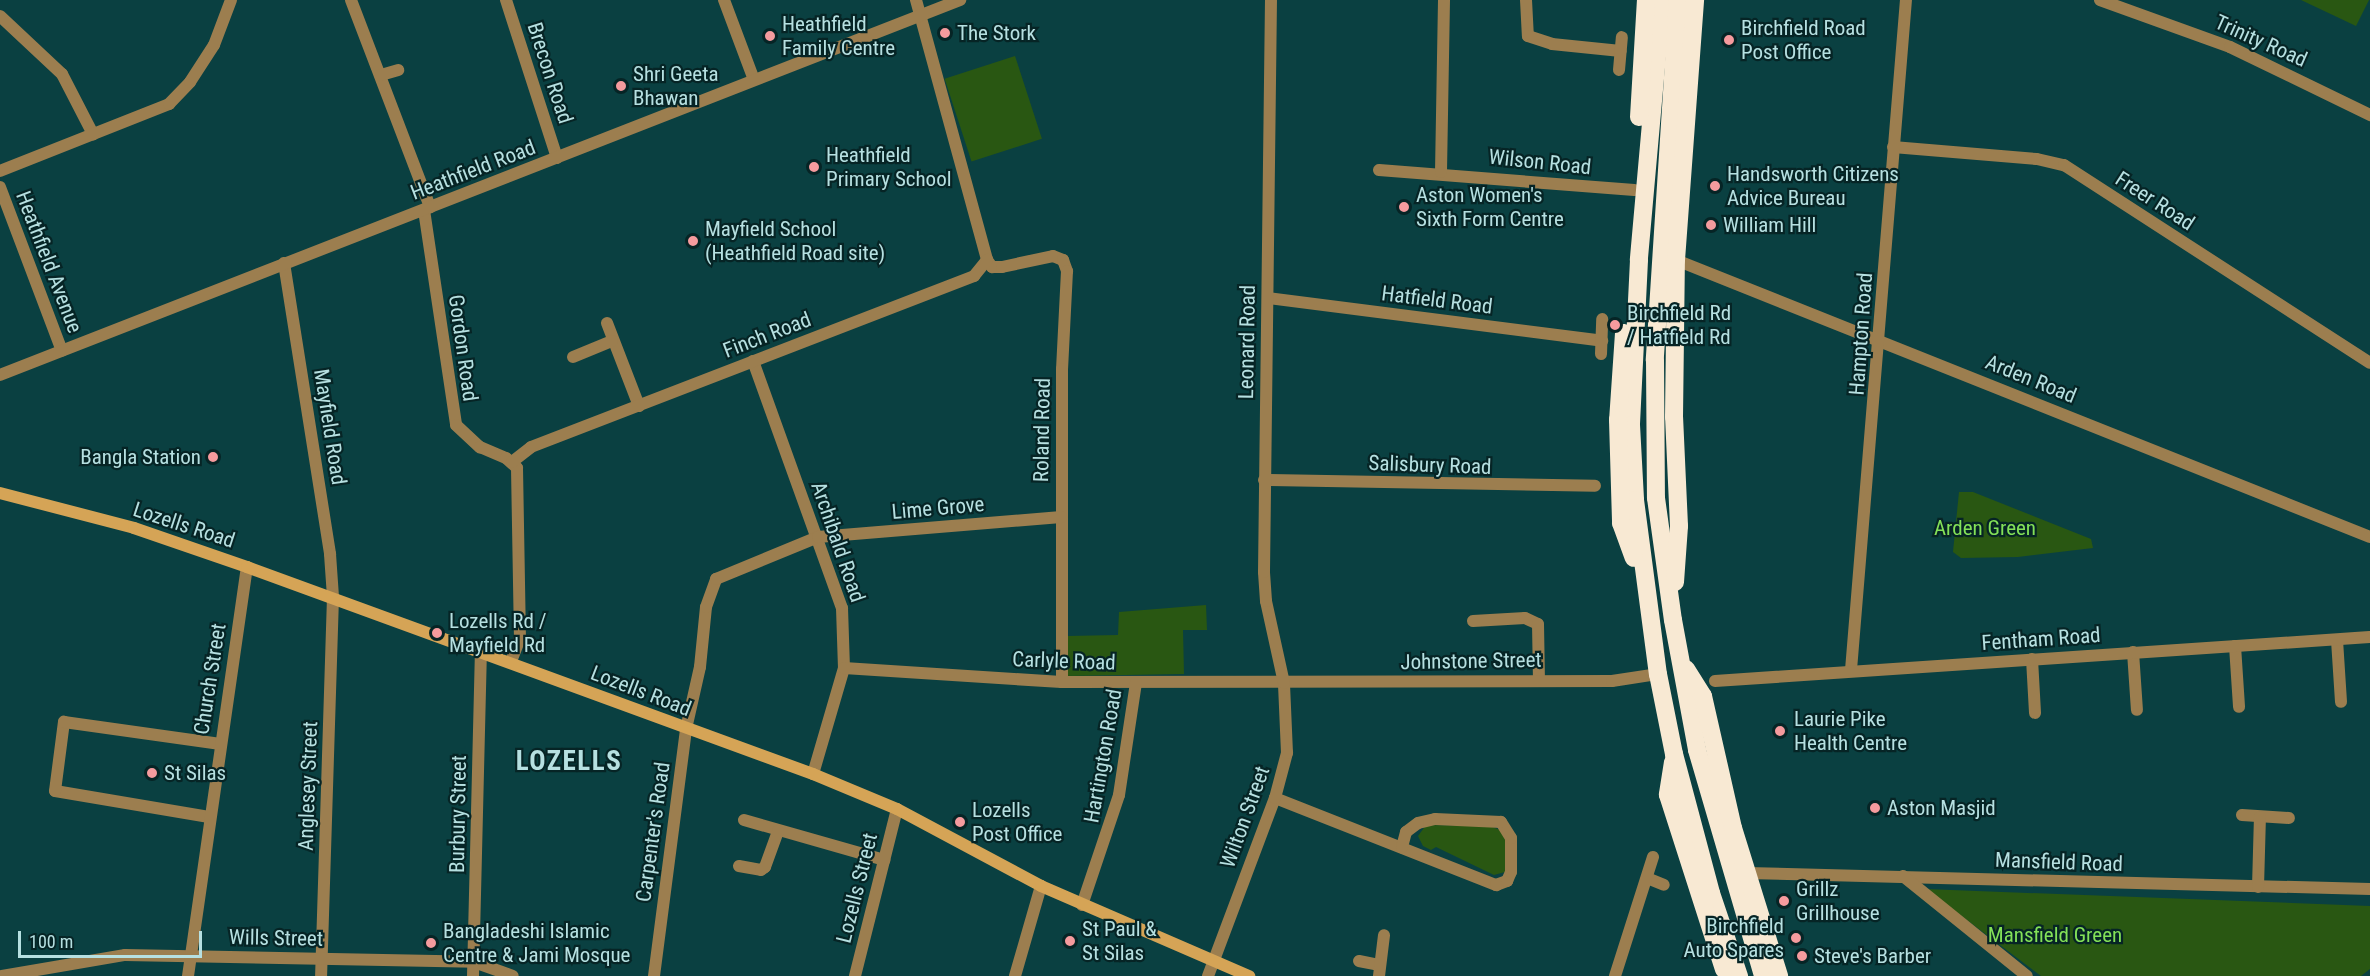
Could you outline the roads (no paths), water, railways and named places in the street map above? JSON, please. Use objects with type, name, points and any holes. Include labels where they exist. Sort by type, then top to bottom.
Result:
[{"type":"highway","points":[[1645,588],[1622,523],[1618,420],[1646,0]]},
{"type":"highway","points":[[1662,0],[1639,260],[1631,425],[1645,588],[1658,674],[1674,754],[1711,893],[1739,976]]},
{"type":"highway","points":[[1678,0],[1655,360],[1656,498],[1673,620],[1703,771],[1763,976]]},
{"type":"highway","points":[[1673,620],[1679,526],[1674,407],[1676,260],[1695,0]]},
{"type":"highway","points":[[1680,657],[1703,696],[1746,873],[1779,976]]},
{"type":"highway","points":[[1674,754],[1668,795],[1727,976]]},
{"type":"main road","name":"Lozells Road","points":[[0,493],[134,528],[247,567],[813,774],[897,809],[1041,886],[1082,905],[1249,976]]},
{"type":"street","points":[[0,171],[169,104],[190,82],[214,45],[231,0]]},
{"type":"street","name":"Gordon Road","points":[[351,0],[381,75],[427,209],[456,425],[480,447],[512,462]]},
{"type":"street","name":"Brecon Road","points":[[506,0],[556,159]]},
{"type":"street","points":[[724,0],[754,80]]},
{"type":"street","points":[[916,0],[987,260]]},
{"type":"street","name":"Heathfield Road","points":[[0,375],[960,0]]},
{"type":"street","name":"Leonard Road","points":[[1271,0],[1264,480],[1266,601],[1284,683]]},
{"type":"street","points":[[1441,172],[1444,0]]},
{"type":"street","points":[[1526,0],[1528,36],[1552,44],[1621,51]]},
{"type":"street","name":"Hampton Road","points":[[1851,670],[1881,339],[1893,147],[1906,0]]},
{"type":"street","name":"Trinity Road","points":[[2100,0],[2230,47],[2370,115]]},
{"type":"street","points":[[0,16],[62,74],[93,134]]},
{"type":"street","points":[[1619,70],[1622,37]]},
{"type":"street","points":[[381,75],[398,70]]},
{"type":"street","name":"Freer Road","points":[[1893,147],[2037,159],[2064,165],[2370,363]]},
{"type":"street","name":"Wilson Road","points":[[1378,170],[1441,172],[1634,190]]},
{"type":"street","name":"Heathfield Avenue","points":[[0,187],[62,351]]},
{"type":"street","name":"Roland Road","points":[[987,260],[992,267],[1002,267],[1053,256],[1063,260],[1067,271],[1061,517],[1062,682]]},
{"type":"street","name":"Finch Road","points":[[512,462],[517,454],[531,447],[974,276],[987,260]]},
{"type":"street","name":"Arden Road","points":[[1676,260],[1881,339],[2370,537]]},
{"type":"street","name":"Mayfield Road","points":[[284,263],[330,554],[333,597]]},
{"type":"street","name":"Hatfield Road","points":[[1268,298],[1601,347],[1602,319]]},
{"type":"street","points":[[608,323],[612,341],[639,406]]},
{"type":"street","points":[[573,357],[612,341]]},
{"type":"street","name":"Archibald Road","points":[[753,361],[842,608],[844,668],[813,774]]},
{"type":"street","points":[[511,662],[520,638],[517,468],[512,462]]},
{"type":"street","name":"Salisbury Road","points":[[1264,480],[1595,486]]},
{"type":"street","name":"Lime Grove","points":[[686,729],[700,667],[706,607],[717,579],[818,537],[1061,517]]},
{"type":"street","name":"Church Street","points":[[188,976],[209,817],[247,567]]},
{"type":"street","name":"Anglesey Street","points":[[321,976],[333,597]]},
{"type":"street","points":[[1473,621],[1525,618],[1538,624],[1539,680]]},
{"type":"street","name":"Fentham Road","points":[[1715,681],[1851,670],[2370,637]]},
{"type":"street","points":[[2337,640],[2341,702]]},
{"type":"street","points":[[2235,646],[2239,707]]},
{"type":"street","name":"Burbury Street","points":[[473,976],[481,652]]},
{"type":"street","points":[[2133,652],[2137,710]]},
{"type":"street","points":[[2032,659],[2035,713]]},
{"type":"street","name":"Carlyle Road","points":[[844,668],[1062,682],[1284,683]]},
{"type":"street","name":"Johnstone Street","points":[[1284,683],[1618,680],[1658,674]]},
{"type":"street","name":"Hartington Road","points":[[1082,905],[1119,795],[1136,682]]},
{"type":"street","name":"Wilton Street","points":[[1208,976],[1275,798],[1287,753],[1284,683]]},
{"type":"street","points":[[209,817],[55,791],[64,722],[220,744]]},
{"type":"street","name":"Carpenter's Road","points":[[654,976],[686,729]]},
{"type":"street","points":[[1275,798],[1496,885],[1507,881],[1511,872],[1511,838],[1501,822],[1435,819],[1418,823],[1406,832],[1402,847]]},
{"type":"street","name":"Lozells Street","points":[[855,976],[897,809]]},
{"type":"street","points":[[2242,815],[2289,818]]},
{"type":"street","points":[[2258,887],[2260,817]]},
{"type":"street","points":[[744,820],[884,860]]},
{"type":"street","points":[[739,867],[761,870],[765,867],[778,831]]},
{"type":"street","points":[[1615,976],[1628,955],[1653,857]]},
{"type":"street","name":"Mansfield Road","points":[[1746,873],[2370,889]]},
{"type":"street","points":[[1903,876],[2027,976]]},
{"type":"street","points":[[1647,878],[1664,885]]},
{"type":"street","points":[[1015,976],[1041,886]]},
{"type":"street","points":[[1359,961],[1379,970],[1385,945],[1384,935]]},
{"type":"street","name":"Wills Street","points":[[2,976],[125,955],[190,955],[474,962],[513,976]]},
{"type":"place","name":"The Stork","points":[[945,33]]},
{"type":"place","name":"Heathfield Family Centre","points":[[770,36]]},
{"type":"place","name":"Birchfield Road Post Office","points":[[1729,40]]},
{"type":"place","name":"Shri Geeta Bhawan","points":[[621,86]]},
{"type":"place","name":"Heathfield Primary School","points":[[814,167]]},
{"type":"place","name":"Handsworth Citizens Advice Bureau","points":[[1715,186]]},
{"type":"place","name":"Aston Women's Sixth Form Centre","points":[[1404,207]]},
{"type":"place","name":"William Hill","points":[[1711,225]]},
{"type":"place","name":"Mayfield School (Heathfield Road site)","points":[[693,241]]},
{"type":"place","name":"Birchfield Rd / Hatfield Rd","points":[[1615,325]]},
{"type":"place","name":"Bangla Station","points":[[213,457]]},
{"type":"place","name":"Lozells Rd / Mayfield Rd","points":[[437,633]]},
{"type":"place","name":"Laurie Pike Health Centre","points":[[1780,731]]},
{"type":"place","name":"St Silas","points":[[152,773]]},
{"type":"place","name":"Aston Masjid","points":[[1875,808]]},
{"type":"place","name":"Lozells Post Office","points":[[960,822]]},
{"type":"place","name":"Grillz Grillhouse","points":[[1784,901]]},
{"type":"place","name":"Birchfield Auto Spares","points":[[1796,938]]},
{"type":"place","name":"St Paul & St Silas","points":[[1070,941]]},
{"type":"place","name":"Bangladeshi Islamic Centre & Jami Mosque","points":[[431,943]]},
{"type":"place","name":"Steve's Barber","points":[[1802,956]]},
{"type":"district","name":"LOZELLS","points":[[569,762]]},
{"type":"park label","name":"Arden Green","points":[[1985,528]]},
{"type":"park label","name":"Mansfield Green","points":[[2055,935]]}]
